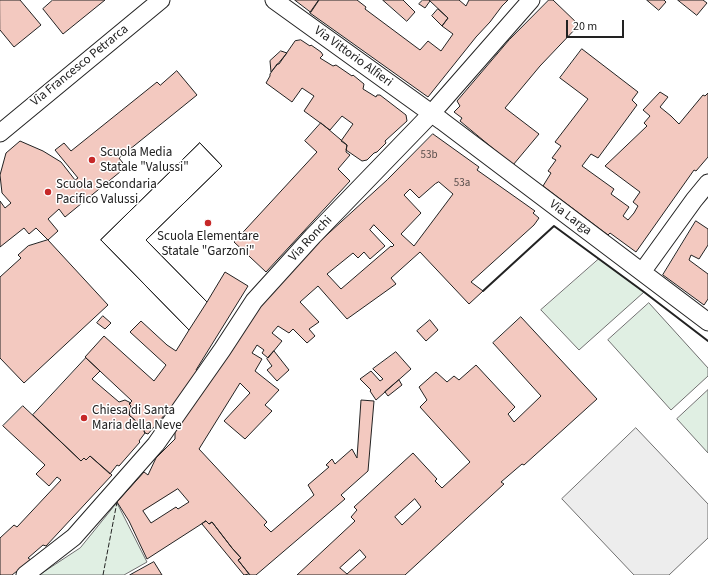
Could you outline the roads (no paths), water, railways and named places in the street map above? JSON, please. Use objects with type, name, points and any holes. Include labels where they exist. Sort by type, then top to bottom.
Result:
[{"type":"street","name":"Via Francesco Petrarca","points":[[0,133],[161,0]]},
{"type":"street","name":"Via Vittorio Alfieri","points":[[274,0],[431,114]]},
{"type":"street","name":"Via Ronchi","points":[[25,575],[74,537],[156,444],[218,356],[254,301],[313,236],[431,114],[531,0]]},
{"type":"street","name":"Via Larga","points":[[431,114],[708,322]]},
{"type":"street","points":[[642,272],[708,183]]},
{"type":"place","name":"Scuola Media Statale \"Valussi\"","points":[[92,160]]},
{"type":"place","name":"Scuola Secondaria Pacifico Valussi","points":[[48,192]]},
{"type":"place","name":"Scuola Elementare Statale \"Garzoni\"","points":[[208,223]]},
{"type":"place","name":"Chiesa di Santa Maria della Neve","points":[[84,418]]}]
